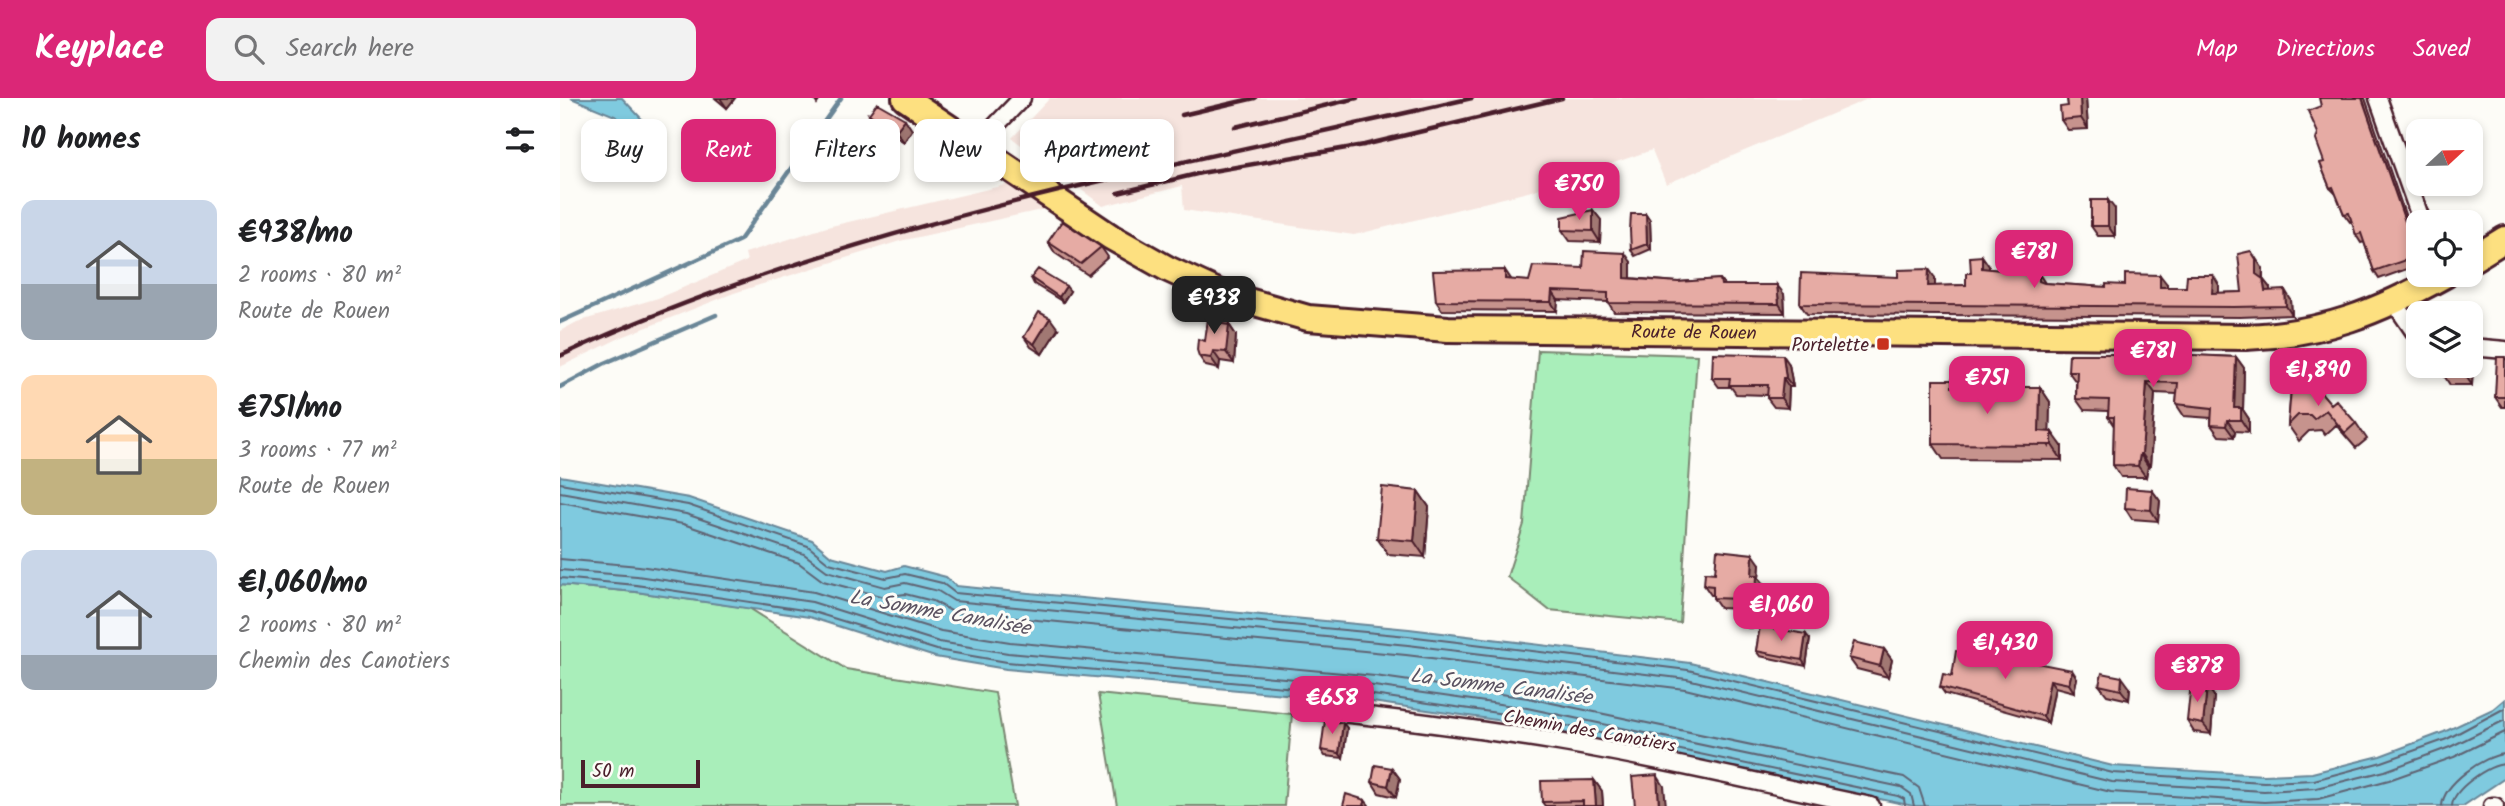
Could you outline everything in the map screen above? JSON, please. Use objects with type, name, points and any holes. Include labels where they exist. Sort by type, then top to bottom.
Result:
[{"type":"main road","name":"Route de Rouen","points":[[905,98],[936,119]]},
{"type":"main road","name":"Route de Rouen","points":[[1006,166],[1111,237],[1168,269],[1255,304],[1332,322],[1448,329],[2246,337],[2319,329],[2368,314],[2421,287]]},
{"type":"main road","points":[[2483,253],[2505,239]]},
{"type":"street","points":[[1001,119],[1021,98]]},
{"type":"street","points":[[2378,98],[2418,210]]},
{"type":"street","points":[[2394,302],[2406,320]]},
{"type":"street","points":[[2483,348],[2505,350]]},
{"type":"street","name":"Chemin des Canotiers","points":[[1300,709],[1416,720],[1461,730],[1558,742],[1871,806]]},
{"type":"shaded area","points":[[1050,98],[1870,98],[1666,184],[1652,150],[1528,192],[1354,235],[1184,210],[1182,186],[1103,206],[1071,182],[1174,182],[1174,119],[1030,119]]},
{"type":"shaded area","points":[[1020,130],[1020,144],[1012,138]]},
{"type":"shaded area","points":[[1014,183],[1050,208],[900,241],[734,293],[622,337],[560,367],[560,331],[577,322],[658,298],[747,261],[745,253],[827,227]]},
{"type":"green space","points":[[1538,350],[1697,355],[1680,623],[1549,610],[1507,577],[1524,524]]},
{"type":"green space","points":[[560,585],[636,592],[749,608],[846,669],[995,693],[1015,806],[560,806]]},
{"type":"green space","points":[[1098,694],[1292,714],[1284,806],[1117,806]]},
{"type":"water","points":[[571,98],[622,98],[642,119],[618,119]]},
{"type":"water","name":"La Somme Canalisée","points":[[560,476],[689,498],[812,540],[831,556],[887,571],[904,566],[946,577],[956,586],[1409,629],[1690,663],[2113,766],[2264,775],[2312,773],[2380,756],[2444,732],[2493,709],[2505,699],[2505,778],[2463,806],[1913,806],[1524,724],[1372,702],[1006,669],[935,657],[809,617],[636,592],[560,585]]},
{"type":"building","points":[[2067,98],[2080,98],[2081,118],[2061,120],[2060,107],[2068,106]]},
{"type":"building","points":[[2319,98],[2362,98],[2406,224],[2406,260],[2374,271],[2361,233],[2356,235],[2349,213],[2344,214],[2320,163],[2324,162],[2316,140],[2318,133],[2308,111],[2321,106]]},
{"type":"building","points":[[877,103],[905,119],[900,126],[900,119],[877,119],[869,114]]},
{"type":"building","points":[[2091,200],[2108,200],[2108,226],[2091,226]]},
{"type":"building","points":[[1593,210],[1593,231],[1562,230],[1562,217]]},
{"type":"building","points":[[1631,214],[1646,214],[1647,244],[1631,250],[1630,230]]},
{"type":"building","points":[[1062,221],[1101,247],[1081,264],[1048,242]]},
{"type":"building","points":[[1584,251],[1625,253],[1625,278],[1678,282],[1720,279],[1721,285],[1777,285],[1779,304],[1608,303],[1608,293],[1552,291],[1551,302],[1436,301],[1433,271],[1505,270],[1505,279],[1529,281],[1533,266],[1583,268]]},
{"type":"building","points":[[2251,251],[2256,259],[2256,274],[2263,279],[2265,291],[2285,290],[2286,306],[1800,304],[1801,273],[1898,277],[1898,270],[1929,269],[1928,286],[1966,285],[1966,273],[1971,273],[1970,257],[1982,256],[1982,268],[2039,274],[2039,281],[2044,283],[2106,287],[2106,284],[2125,285],[2125,274],[2160,275],[2160,287],[2186,287],[2187,275],[2213,275],[2212,293],[2242,292],[2238,254]]},
{"type":"building","points":[[1038,269],[1066,286],[1059,297],[1031,278]]},
{"type":"building","points":[[1209,311],[1223,313],[1222,324],[1229,325],[1226,352],[1213,351],[1211,358],[1199,356],[1197,350],[1198,339],[1205,341]]},
{"type":"building","points":[[1039,312],[1050,318],[1034,344],[1024,337]]},
{"type":"building","points":[[2120,345],[2150,345],[2149,353],[2236,357],[2234,408],[2241,408],[2241,420],[2227,420],[2226,426],[2211,425],[2212,408],[2176,404],[2178,383],[2147,382],[2142,454],[2138,466],[2113,465],[2114,417],[2108,417],[2109,400],[2076,399],[2077,371],[2068,371],[2069,354],[2119,354]]},
{"type":"building","points":[[1713,353],[1783,355],[1786,378],[1783,378],[1781,398],[1767,398],[1768,385],[1729,385],[1730,378],[1712,378]]},
{"type":"building","points":[[2497,357],[2505,357],[2505,397],[2495,397]]},
{"type":"building","points":[[1933,380],[1952,380],[1952,387],[2040,387],[2039,431],[2052,432],[2052,445],[1933,444]]},
{"type":"building","points":[[2291,389],[2320,391],[2331,404],[2336,400],[2356,423],[2345,433],[2326,410],[2314,419],[2310,415],[2298,415],[2288,425]]},
{"type":"building","points":[[1382,487],[1418,491],[1414,541],[1377,538]]},
{"type":"building","points":[[2126,488],[2152,490],[2151,510],[2125,508]]},
{"type":"building","points":[[1717,550],[1753,554],[1752,575],[1757,575],[1755,618],[1741,617],[1742,599],[1713,598],[1713,586],[1704,585],[1705,572],[1715,573]]},
{"type":"building","points":[[1760,626],[1806,634],[1802,660],[1756,651]]},
{"type":"building","points":[[1854,642],[1884,649],[1880,666],[1849,658]]},
{"type":"building","points":[[1956,651],[1968,652],[1967,657],[1991,661],[1992,654],[2072,670],[2069,684],[2050,680],[2043,716],[1940,687],[1943,674],[1952,676]]},
{"type":"building","points":[[2102,673],[2122,677],[2121,690],[2099,685]]},
{"type":"building","points":[[2191,683],[2207,686],[2203,724],[2187,721]]},
{"type":"building","points":[[1325,720],[1343,723],[1339,753],[1321,750]]},
{"type":"building","points":[[1375,765],[1392,768],[1388,786],[1372,782]]},
{"type":"building","points":[[1657,775],[1659,806],[1635,806],[1632,777]]},
{"type":"building","points":[[1594,780],[1596,806],[1583,806],[1583,801],[1542,802],[1541,781]]},
{"type":"building","points":[[1346,794],[1365,800],[1364,806],[1343,806]]},
{"type":"waterway","points":[[560,322],[740,240],[841,98]]},
{"type":"waterway","points":[[560,387],[605,363],[716,315]]},
{"type":"railway","points":[[1182,115],[1255,98]]},
{"type":"railway","points":[[1235,127],[1357,98]]},
{"type":"railway","points":[[560,356],[669,310],[780,269],[893,234],[1125,175],[1472,98]]},
{"type":"railway","points":[[1118,193],[1201,173],[1364,145],[1562,98]]},
{"type":"place","name":"Portelette","points":[[1883,344]]}]
